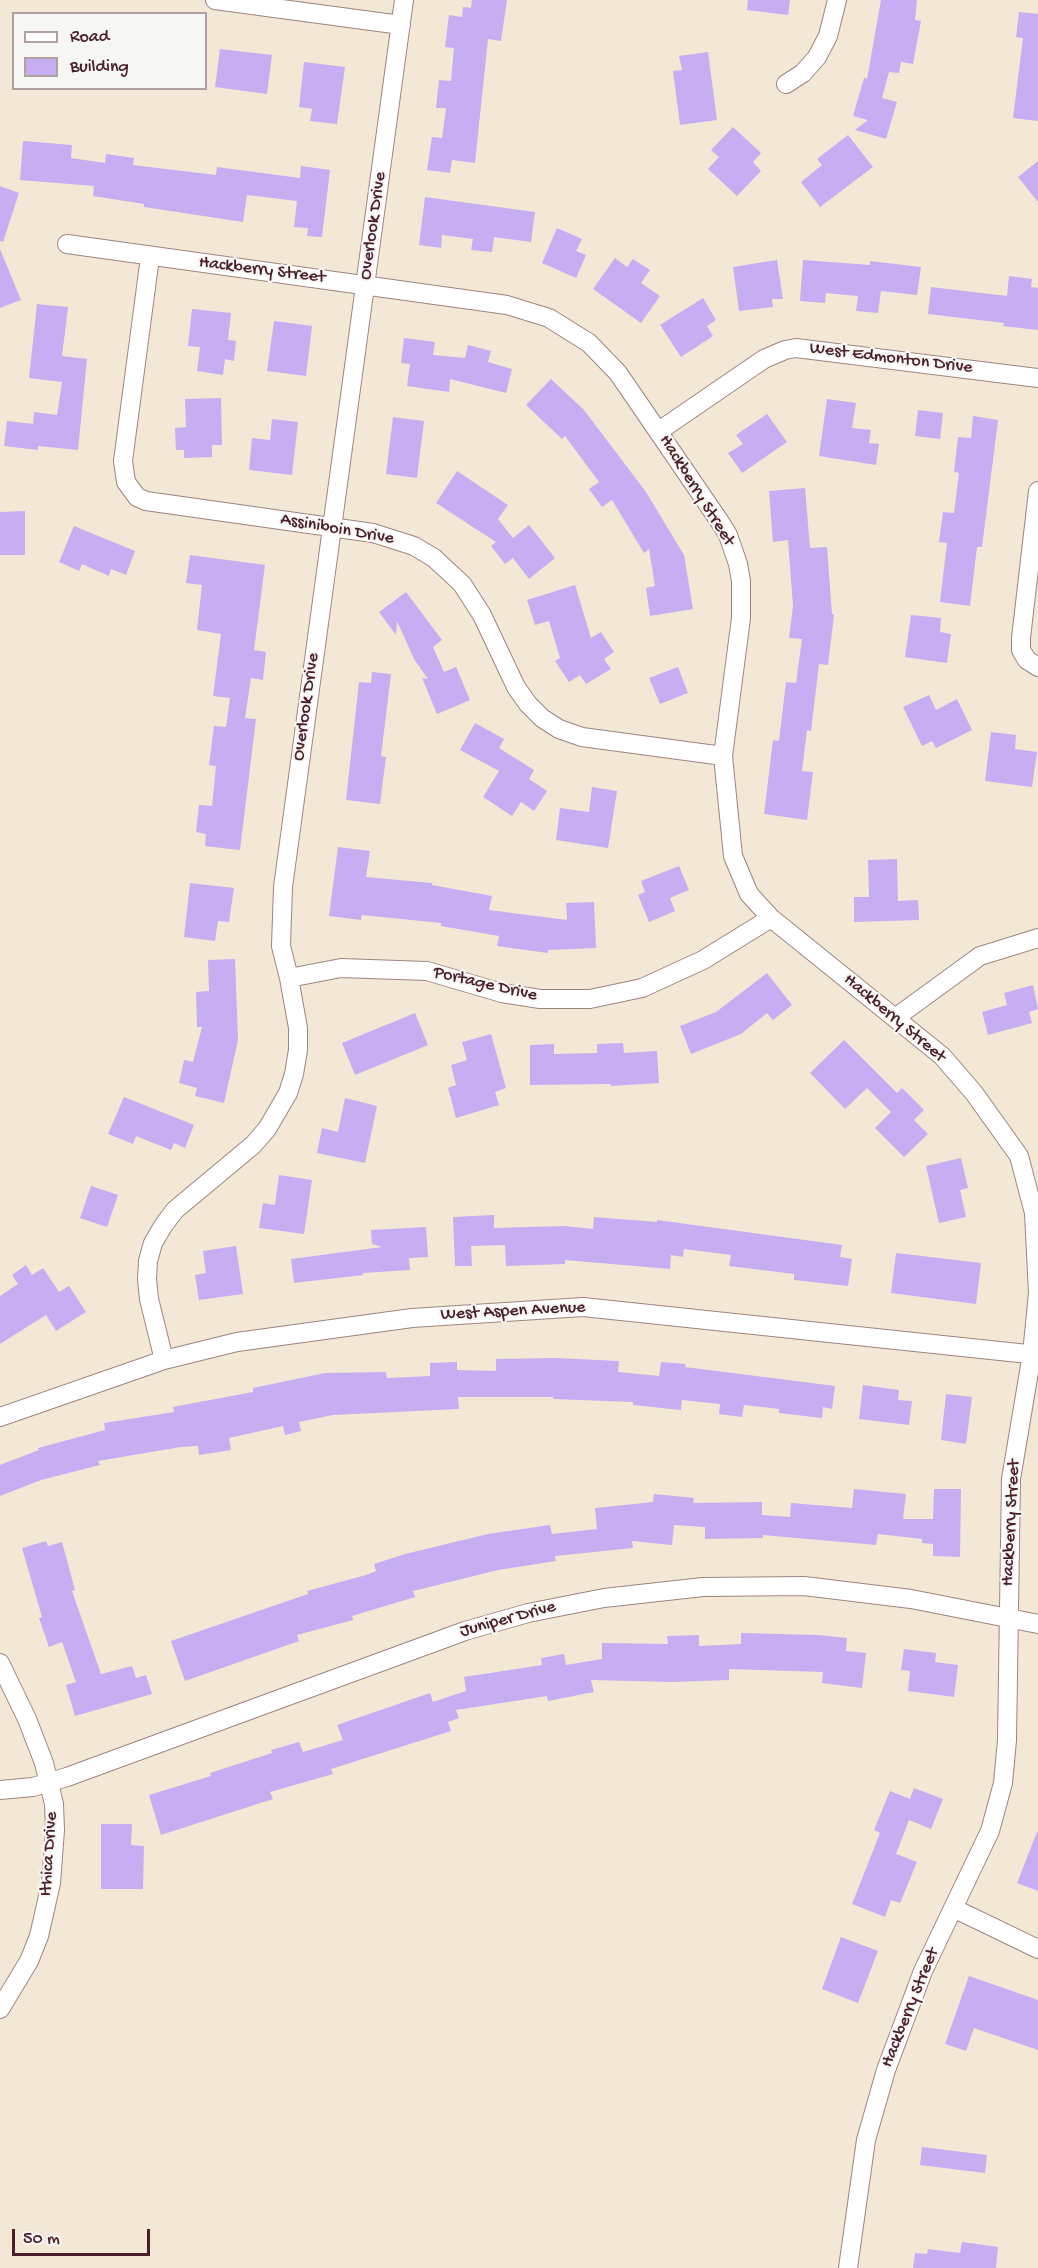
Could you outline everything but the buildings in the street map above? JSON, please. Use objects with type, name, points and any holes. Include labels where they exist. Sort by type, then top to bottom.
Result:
[{"type":"street","points":[[215,0],[401,25]]},
{"type":"street","name":"Overlook Drive","points":[[164,1359],[149,1299],[147,1279],[148,1261],[153,1243],[162,1226],[176,1210],[253,1145],[267,1129],[283,1103],[294,1074],[298,1050],[298,1028],[281,946],[283,887],[404,0]]},
{"type":"street","points":[[786,84],[803,73],[817,57],[828,36],[837,0]]},
{"type":"street","name":"Hackberry Street","points":[[67,244],[507,305],[549,318],[583,338],[604,357],[659,431],[720,522],[728,536],[738,564],[742,591],[741,618],[723,756],[733,856],[749,894],[771,918],[942,1056],[974,1093],[1019,1156],[1034,1213],[1038,1293],[1035,1355],[1011,1479],[1007,1740],[1003,1783],[990,1831],[910,2001],[875,2106],[859,2177],[848,2268]]},
{"type":"street","name":"Assiniboin Drive","points":[[150,257],[123,461],[123,472],[131,491],[146,501],[331,526],[393,538],[414,546],[449,570],[473,599],[516,687],[542,718],[559,729],[582,737],[723,756]]},
{"type":"street","name":"West Edmonton Drive","points":[[659,431],[764,359],[796,348],[1038,378]]},
{"type":"street","points":[[1038,491],[1021,638],[1026,660],[1038,667]]},
{"type":"street","name":"Portage Drive","points":[[289,978],[341,968],[427,971],[502,993],[540,999],[590,999],[642,988],[703,960],[771,918]]},
{"type":"street","points":[[895,1018],[980,956],[1038,938]]},
{"type":"street","name":"West Aspen Avenue","points":[[0,1417],[164,1359],[237,1342],[412,1318],[583,1307],[1035,1355]]},
{"type":"street","name":"Juniper Drive","points":[[0,1790],[33,1787],[50,1782],[454,1634],[528,1613],[575,1603],[639,1593],[703,1587],[804,1586],[902,1597],[1038,1624]]},
{"type":"street","name":"Ithica Drive","points":[[0,1663],[31,1730],[50,1782],[55,1830],[51,1883],[46,1911],[29,1960],[0,2009]]},
{"type":"street","points":[[953,1908],[1038,1949]]}]
